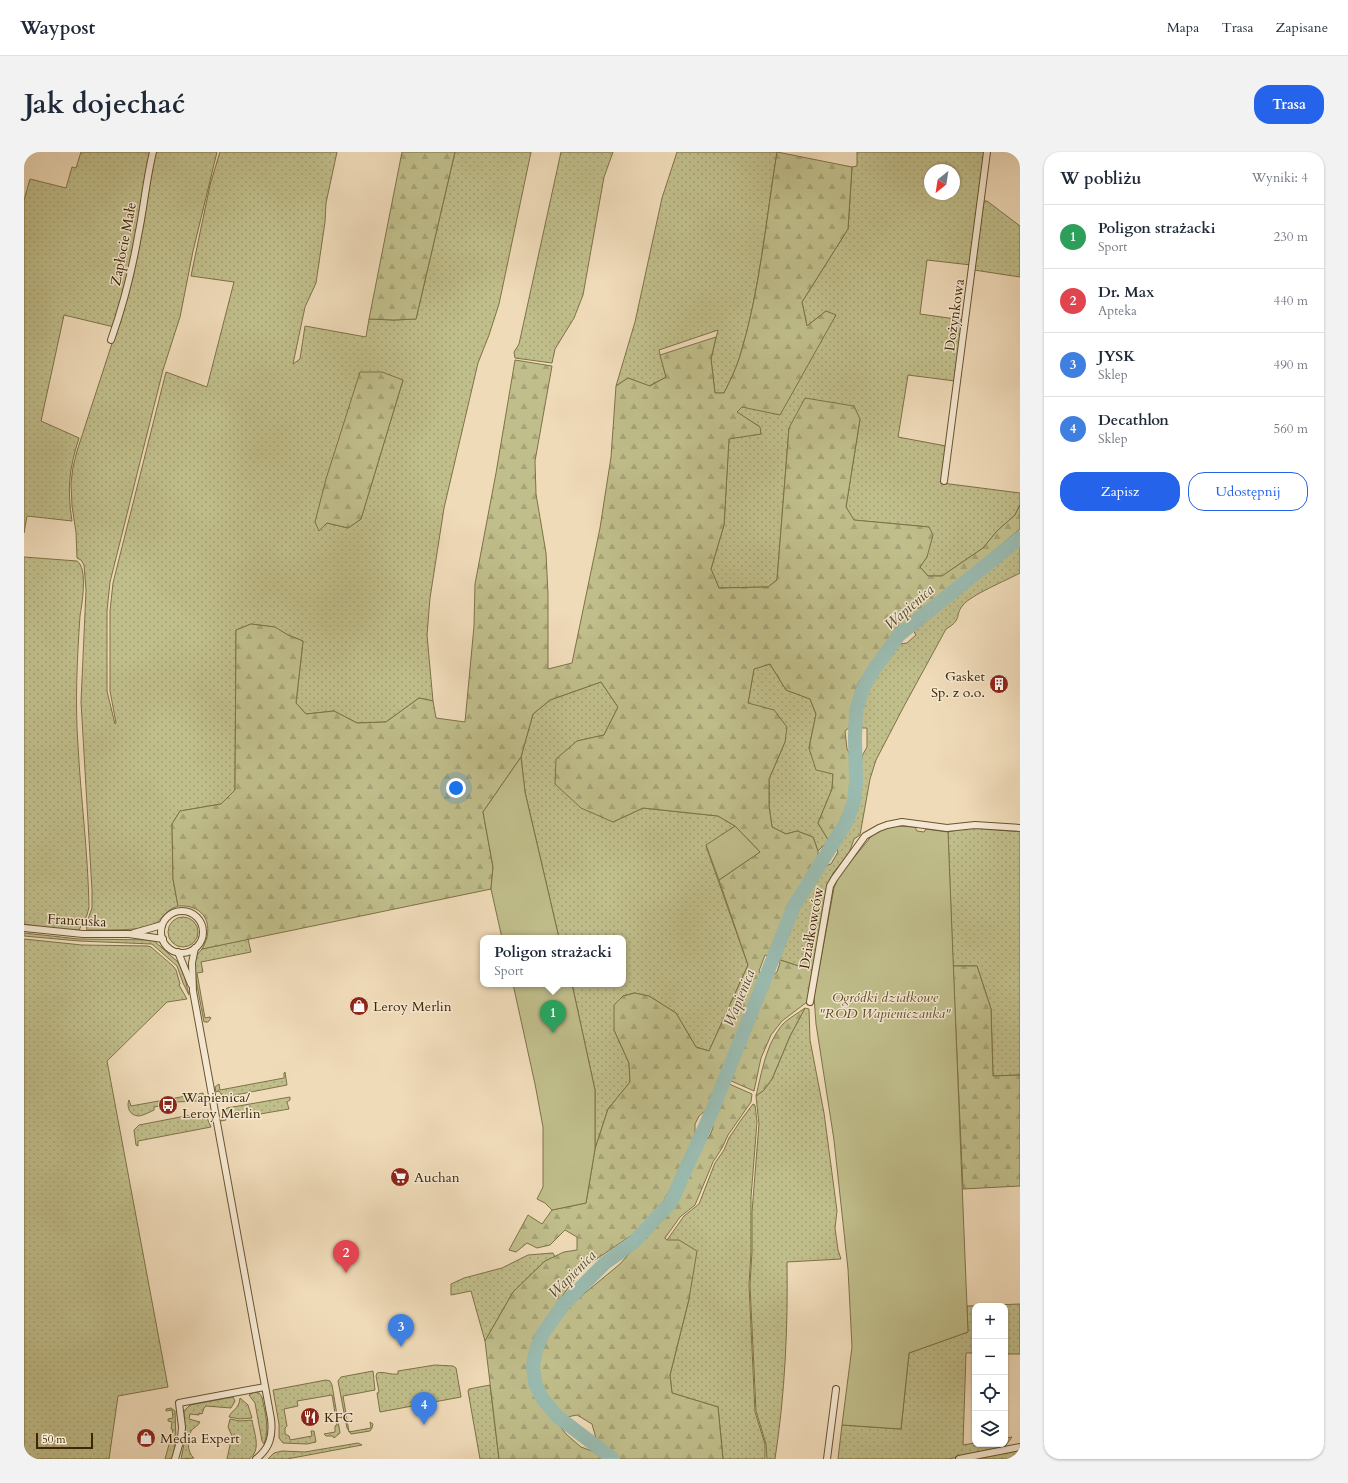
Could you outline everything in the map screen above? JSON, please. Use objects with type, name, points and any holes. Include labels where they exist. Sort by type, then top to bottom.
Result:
[{"type":"street","name":"Zapłocie Małe","points":[[111,340],[129,282],[148,172],[153,152]]},
{"type":"street","name":"Dożynkowa","points":[[944,481],[987,152]]},
{"type":"street","name":"Działkowców","points":[[810,1002],[830,886],[865,836],[879,828],[902,822],[947,828],[975,825],[1020,828]]},
{"type":"street","points":[[178,911],[192,913],[201,923],[203,937],[195,948],[184,953],[178,952],[172,950],[162,939],[162,925],[171,914],[178,911]]},
{"type":"street","name":"Francuska","points":[[129,934],[146,931],[162,925]]},
{"type":"street","name":"Francuska","points":[[24,928],[83,934],[129,934],[162,939]]},
{"type":"street","points":[[195,948],[192,963],[193,991],[264,1387],[271,1418],[271,1436],[267,1448],[256,1459]]},
{"type":"street","points":[[178,952],[193,991]]},
{"type":"street","points":[[175,1459],[181,1438],[182,1427],[179,1403],[264,1387]]},
{"type":"street","points":[[827,1459],[836,1389]]},
{"type":"street","points":[[959,1459],[1020,1447]]},
{"type":"green space","points":[[81,152],[152,152],[130,262],[114,327],[64,315],[41,421],[79,438],[71,469],[69,489],[72,521],[27,516],[24,533],[24,200],[30,179],[66,188],[72,167],[76,168]]},
{"type":"green space","points":[[155,152],[217,152],[193,251],[180,317],[163,370],[110,582],[107,611],[107,691],[115,724],[110,691],[110,611],[113,583],[166,372],[207,387],[234,282],[191,276],[210,185],[220,152],[337,152],[326,203],[325,222],[316,283],[305,307],[293,364],[300,359],[305,326],[366,337],[369,319],[416,319],[455,152],[531,152],[499,304],[478,363],[444,508],[430,598],[427,635],[433,701],[419,698],[386,722],[357,723],[334,711],[306,714],[296,703],[303,641],[274,627],[251,624],[236,630],[235,790],[221,804],[180,811],[172,824],[173,879],[178,906],[169,910],[157,923],[148,927],[122,930],[87,930],[86,925],[92,908],[92,890],[81,702],[86,590],[84,565],[81,560],[77,558],[71,483],[77,451],[118,325]],"holes":[[[403,380],[361,519],[348,528],[327,523]]]},
{"type":"green space","points":[[402,152],[455,152],[416,319],[369,319]]},
{"type":"green space","points":[[561,152],[613,152],[604,177],[583,295],[574,318],[555,349],[552,363],[515,358],[514,352],[519,344]]},
{"type":"green space","points":[[677,152],[777,152],[753,306],[738,361],[724,393],[715,393],[711,359],[718,330],[659,350],[666,377],[649,386],[628,378],[616,386],[635,322],[662,198]]},
{"type":"green space","points":[[777,152],[852,167],[848,229],[802,302],[807,326],[826,311],[836,315],[780,415],[742,407],[737,412],[760,427],[761,434],[729,439],[724,525],[711,569],[719,588],[768,587],[777,580],[789,428],[805,398],[854,406],[860,419],[846,507],[854,520],[929,527],[933,535],[927,557],[920,567],[928,576],[942,576],[983,548],[997,531],[1015,515],[1020,505],[1020,529],[899,627],[858,683],[851,709],[851,726],[845,731],[847,749],[853,760],[851,796],[844,818],[830,843],[818,823],[832,789],[833,774],[816,770],[809,748],[816,714],[810,699],[786,690],[770,664],[754,669],[748,703],[774,710],[787,727],[785,742],[769,779],[769,806],[772,827],[786,834],[797,831],[813,837],[818,851],[818,860],[792,904],[769,956],[765,955],[759,971],[762,977],[706,1110],[699,1116],[695,1124],[695,1139],[670,1194],[657,1212],[638,1231],[583,1268],[549,1314],[533,1349],[530,1361],[530,1375],[533,1390],[541,1407],[566,1434],[581,1447],[592,1451],[603,1459],[499,1459],[485,1341],[513,1292],[545,1261],[564,1252],[577,1250],[577,1237],[565,1230],[550,1245],[537,1248],[527,1243],[516,1252],[509,1250],[528,1215],[542,1224],[552,1210],[586,1203],[595,1149],[608,1109],[630,1082],[629,1063],[614,1030],[614,1005],[623,996],[635,993],[649,996],[676,1013],[696,1047],[709,1051],[748,965],[719,880],[760,852],[735,826],[718,816],[643,808],[613,822],[581,808],[555,784],[556,759],[577,741],[604,735],[618,707],[601,682],[550,700],[533,714],[521,757],[483,812],[493,867],[491,889],[202,949],[208,933],[208,925],[205,918],[195,909],[188,906],[178,906],[173,879],[172,824],[180,811],[221,804],[235,790],[236,630],[251,624],[275,627],[288,635],[303,641],[296,703],[306,714],[334,711],[357,723],[386,722],[419,698],[433,701],[436,718],[465,722],[474,626],[475,584],[515,360],[552,366],[535,461],[536,494],[546,553],[548,594],[548,669],[572,663],[600,528],[611,457],[616,386],[628,378],[650,386],[666,377],[660,355],[716,337],[711,359],[715,393],[724,393],[738,361],[753,306]]},
{"type":"green space","points":[[857,152],[986,152],[971,265],[927,260],[920,314],[963,320],[955,381],[908,375],[898,437],[946,446],[942,483],[1020,493],[1020,505],[1015,515],[997,531],[983,548],[942,576],[928,576],[920,567],[927,557],[929,527],[853,520],[846,507],[860,419],[789,428],[777,580],[768,587],[719,588],[711,569],[724,525],[729,438],[761,434],[759,426],[736,412],[836,316],[826,311],[807,326],[802,302],[848,229],[852,167],[857,166]]},
{"type":"green space","points":[[984,201],[987,201],[1020,226],[1020,277],[974,270]]},
{"type":"green space","points":[[360,372],[382,372],[403,380],[361,519],[348,528],[327,523],[319,531],[315,522],[326,479]]},
{"type":"green space","points":[[1020,543],[1020,573],[981,592],[963,605],[955,623],[946,629],[876,760],[870,779],[860,835],[854,839],[849,853],[833,873],[827,886],[814,971],[777,959],[801,899],[822,867],[831,864],[838,852],[836,847],[850,824],[857,804],[862,756],[867,747],[867,728],[861,728],[861,710],[868,687],[890,655],[900,644],[907,643],[916,635],[913,630]]},
{"type":"green space","points":[[24,557],[77,561],[82,571],[83,587],[78,649],[77,730],[89,907],[87,915],[79,930],[46,928],[24,924]]},
{"type":"green space","points":[[770,664],[786,690],[810,699],[816,714],[809,748],[833,773],[832,789],[818,823],[830,843],[826,843],[818,851],[813,837],[797,831],[786,834],[772,827],[769,806],[769,779],[785,742],[748,703],[754,669]]},
{"type":"green space","points":[[601,682],[618,707],[604,735],[577,741],[613,822],[643,808],[718,816],[735,826],[706,846],[748,965],[709,1051],[696,1047],[676,1013],[649,996],[634,993],[623,996],[614,1030],[629,1063],[630,1082],[608,1109],[595,1149],[595,1090],[573,987],[626,987],[626,935],[558,935],[525,792],[521,757],[533,714],[550,700]]},
{"type":"green space","points":[[521,757],[525,792],[558,935],[501,935],[491,889],[493,867],[483,812]]},
{"type":"green space","points":[[735,826],[760,852],[719,880],[706,845]]},
{"type":"green space","name":"Ogródki działkowe \"ROD Wapieniczanka\"","points":[[897,826],[915,827],[917,831],[924,832],[926,829],[948,832],[968,1332],[909,1353],[901,1429],[842,1425],[852,1347],[848,1269],[834,1140],[816,1024],[814,996],[834,888],[839,876],[873,834],[885,828]]},
{"type":"green space","points":[[971,827],[1020,831],[1020,1075],[993,1076],[991,1009],[977,966],[953,966],[948,832]]},
{"type":"green space","points":[[183,917],[189,918],[197,926],[197,938],[189,946],[183,947],[177,946],[169,938],[168,932],[169,926],[177,918]]},
{"type":"green space","points":[[24,933],[79,939],[153,940],[178,962],[184,975],[189,995],[177,966],[152,944],[79,941],[24,936]]},
{"type":"green space","points":[[24,939],[82,945],[151,947],[176,970],[179,985],[187,999],[167,1002],[107,1061],[168,1387],[118,1396],[109,1459],[24,1459]]},
{"type":"green space","points":[[248,939],[251,952],[201,962],[203,972],[197,973],[205,1018],[211,1018],[208,1022],[204,1022],[196,980],[195,961],[197,955],[202,949]]},
{"type":"green space","points":[[777,959],[814,971],[807,1002],[782,1021],[771,1035],[761,1058],[754,1091],[729,1080],[766,980],[777,972],[780,963]]},
{"type":"green space","points":[[953,966],[977,966],[991,1009],[993,1076],[1020,1075],[1020,1186],[963,1189]]},
{"type":"green space","points":[[514,987],[573,987],[595,1090],[595,1149],[586,1203],[552,1210],[545,1203],[537,1199],[543,1187],[543,1127]]},
{"type":"green space","points":[[805,1008],[809,1009],[810,1040],[824,1113],[837,1211],[835,1228],[838,1250],[841,1259],[787,1262],[786,1336],[781,1410],[775,1459],[767,1459],[766,1444],[756,1411],[750,1285],[752,1212],[759,1124],[756,1096],[764,1090],[772,1079],[790,1036]]},
{"type":"green space","points":[[805,1008],[790,1036],[772,1079],[764,1090],[756,1096],[765,1058],[772,1040],[783,1024]]},
{"type":"green space","points":[[285,1072],[287,1085],[225,1097],[219,1091],[216,1092],[215,1087],[219,1084],[220,1090],[284,1078]]},
{"type":"green space","points":[[727,1083],[752,1094],[751,1102],[728,1135],[713,1162],[695,1205],[680,1217],[665,1238],[667,1240],[679,1240],[697,1251],[689,1299],[670,1375],[672,1393],[718,1407],[723,1459],[617,1459],[597,1442],[592,1424],[577,1415],[567,1417],[553,1406],[540,1388],[537,1374],[541,1353],[549,1331],[568,1307],[620,1264],[655,1224],[665,1215],[676,1199],[702,1143],[709,1137],[713,1128],[712,1118]]},
{"type":"green space","points":[[203,1093],[204,1097],[199,1101],[175,1101],[159,1104],[159,1106],[154,1107],[154,1110],[139,1116],[131,1113],[128,1108],[129,1100],[131,1106]]},
{"type":"green space","points":[[290,1097],[290,1100],[287,1102],[289,1109],[237,1118],[236,1116],[226,1118],[226,1120],[221,1121],[222,1113],[227,1108]]},
{"type":"green space","points":[[753,1104],[755,1105],[757,1122],[751,1197],[751,1252],[749,1285],[755,1412],[765,1444],[765,1459],[723,1459],[718,1407],[672,1393],[670,1375],[689,1299],[667,1240],[684,1216],[699,1204],[715,1163],[724,1150],[729,1138]]},
{"type":"green space","points":[[196,1114],[197,1117],[202,1116],[207,1118],[211,1127],[138,1141],[138,1146],[136,1145],[134,1130],[139,1125]]},
{"type":"green space","points":[[553,1253],[555,1257],[545,1261],[513,1292],[485,1341],[471,1291],[451,1295],[451,1284],[464,1278],[502,1268],[528,1255]]},
{"type":"green space","points":[[1008,1304],[1020,1304],[1020,1354],[1008,1354]]},
{"type":"green space","points":[[967,1306],[972,1306],[972,1353],[966,1353],[963,1445],[972,1444],[972,1447],[1004,1447],[1003,1449],[948,1459],[838,1459],[842,1425],[901,1429],[909,1353],[968,1332]]},
{"type":"green space","points":[[435,1365],[453,1366],[456,1368],[461,1397],[380,1412],[377,1393],[379,1392],[376,1376],[377,1373],[382,1372],[398,1374],[398,1371]]},
{"type":"green space","points":[[373,1371],[375,1390],[343,1396],[349,1431],[347,1428],[338,1381],[341,1377]]},
{"type":"green space","points":[[326,1380],[330,1381],[332,1385],[340,1433],[334,1438],[333,1436],[326,1436],[324,1434],[335,1432],[335,1426],[337,1425],[332,1395],[297,1401],[298,1406],[284,1409],[287,1426],[285,1428],[285,1434],[289,1436],[290,1440],[312,1436],[311,1431],[314,1431],[316,1442],[307,1444],[283,1443],[279,1438],[279,1424],[273,1390]]},
{"type":"green space","points":[[490,1385],[499,1459],[480,1459],[468,1391],[469,1389]]},
{"type":"green space","points":[[255,1392],[259,1393],[262,1397],[266,1415],[267,1432],[264,1444],[262,1441],[255,1403],[249,1395]]},
{"type":"green space","points":[[233,1397],[235,1401],[231,1408],[206,1406],[202,1414],[190,1414],[189,1419],[200,1422],[191,1431],[189,1438],[188,1446],[190,1453],[194,1458],[181,1459],[185,1439],[184,1411],[190,1405]]},
{"type":"green space","points":[[240,1398],[248,1405],[252,1418],[240,1419],[229,1417],[237,1407]]},
{"type":"green space","points":[[171,1408],[175,1411],[176,1441],[172,1459],[165,1459],[173,1430],[171,1429],[172,1422],[168,1421],[168,1419],[173,1418],[172,1410],[166,1411],[166,1409]]},
{"type":"green space","points":[[230,1419],[240,1421],[252,1420],[256,1446],[253,1455],[249,1459],[227,1459],[232,1436],[228,1427]]},
{"type":"green space","points":[[370,1422],[373,1424],[370,1431],[351,1434],[350,1432],[371,1428]]},
{"type":"green space","points":[[358,1443],[362,1445],[287,1459],[268,1459],[274,1453],[282,1451],[305,1452]]},
{"type":"green space","points":[[1020,1449],[1020,1457],[1008,1459],[968,1459]]},
{"type":"waterway","name":"Wapienica","points":[[613,1459],[557,1416],[542,1398],[535,1383],[533,1365],[536,1350],[542,1335],[563,1305],[605,1263],[634,1242],[671,1202],[712,1111],[794,906],[847,821],[854,801],[856,782],[856,710],[864,686],[899,635],[1020,538]]},
{"type":"place","name":"Gasket Sp. z o.o.","points":[[999,684]]},
{"type":"place","name":"Leroy Merlin","points":[[359,1006]]},
{"type":"place","name":"Poligon strażacki","points":[[553,1033]]},
{"type":"place","name":"Wapienica/ Leroy Merlin","points":[[168,1105]]},
{"type":"place","name":"Auchan","points":[[400,1177]]},
{"type":"place","name":"Dr. Max","points":[[346,1273]]},
{"type":"place","name":"JYSK","points":[[401,1347]]},
{"type":"place","name":"KFC","points":[[310,1417]]},
{"type":"place","name":"Decathlon","points":[[424,1425]]},
{"type":"place","name":"Media Expert","points":[[146,1438]]}]
